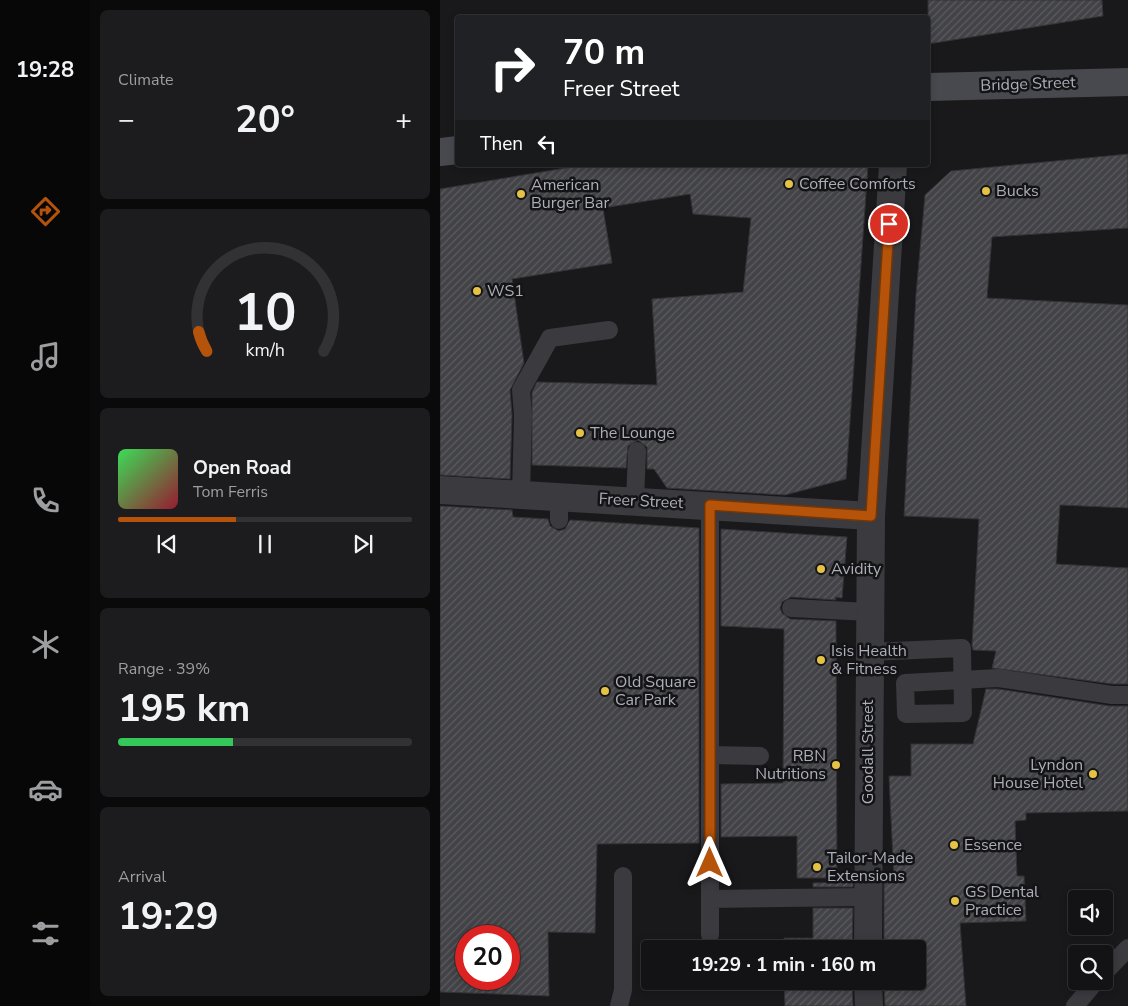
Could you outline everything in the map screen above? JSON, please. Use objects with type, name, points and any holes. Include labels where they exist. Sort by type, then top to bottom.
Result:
[{"type":"street","name":"Bridge Street","points":[[930,87],[1128,82]]},
{"type":"street","points":[[440,152],[455,150]]},
{"type":"street","name":"Goodall Street","points":[[868,940],[871,516],[893,167]]},
{"type":"street","name":"Freer Street","points":[[440,490],[521,494],[559,508],[635,501],[871,516]]},
{"type":"street","points":[[868,990],[869,1006]]},
{"type":"lane","points":[[521,494],[523,415],[521,390],[550,338],[609,330]]},
{"type":"lane","points":[[635,501],[637,451]]},
{"type":"lane","points":[[710,505],[710,935]]},
{"type":"lane","points":[[791,608],[869,612]]},
{"type":"lane","points":[[869,652],[962,648],[963,680],[998,678],[1112,695],[1128,695]]},
{"type":"lane","points":[[710,755],[760,756]]},
{"type":"lane","points":[[620,1006],[623,990],[623,876]]},
{"type":"lane","points":[[710,899],[867,898]]},
{"type":"lane","points":[[1113,964],[1128,948]]},
{"type":"lane","points":[[1075,1006],[1088,990]]},
{"type":"building","points":[[928,0],[1102,0],[1103,16],[930,44],[930,15],[928,15]]},
{"type":"building","points":[[1128,154],[1128,228],[992,237],[987,298],[1128,305],[1128,508],[1060,505],[1056,564],[1128,568],[1128,684],[1113,684],[992,668],[996,651],[973,650],[972,646],[979,519],[904,516],[916,294],[925,195],[951,171]]},
{"type":"building","points":[[571,167],[868,167],[846,479],[785,495],[667,488],[654,469],[647,469],[647,447],[638,440],[628,446],[626,468],[532,465],[532,392],[537,382],[657,385],[652,299],[743,292],[751,218],[693,214],[690,194],[603,208],[612,263],[512,279],[524,363],[510,390],[512,415],[510,479],[440,475],[440,189]]},
{"type":"building","points":[[440,506],[512,510],[513,517],[548,519],[550,526],[559,531],[565,529],[570,520],[699,528],[699,843],[597,844],[595,933],[548,932],[549,996],[440,992]]},
{"type":"building","points":[[721,529],[847,537],[842,598],[835,597],[836,600],[791,597],[782,602],[780,608],[782,613],[790,619],[836,621],[837,878],[797,878],[797,836],[721,837],[721,784],[783,783],[784,629],[721,626]]},
{"type":"building","points":[[986,689],[998,689],[1110,706],[1128,706],[1128,811],[1026,813],[1026,820],[1015,821],[1017,876],[1024,876],[1026,921],[960,923],[966,1006],[885,1006],[884,990],[926,990],[926,940],[884,940],[884,881],[894,880],[889,776],[911,776],[911,744],[973,744]]},
{"type":"building","points":[[853,882],[853,887],[813,887],[813,883]]},
{"type":"building","points":[[813,908],[853,908],[852,940],[784,940],[784,938],[813,938]]},
{"type":"building","points":[[784,990],[852,990],[853,1006],[785,1006]]},
{"type":"place","name":"Coffee Comforts","points":[[789,184]]},
{"type":"place","name":"Bucks","points":[[986,191]]},
{"type":"place","name":"American Burger Bar","points":[[521,194]]},
{"type":"place","name":"WS1","points":[[477,291]]},
{"type":"place","name":"The Lounge","points":[[580,433]]},
{"type":"place","name":"Avidity","points":[[821,569]]},
{"type":"place","name":"Isis Health & Fitness","points":[[821,660]]},
{"type":"place","name":"Old Square Car Park","points":[[605,691]]},
{"type":"place","name":"RBN Nutritions","points":[[836,765]]},
{"type":"place","name":"Lyndon House Hotel","points":[[1093,774]]},
{"type":"place","name":"Essence","points":[[954,845]]},
{"type":"place","name":"Tailor-Made Extensions","points":[[817,867]]},
{"type":"place","name":"GS Dental Practice","points":[[955,901]]},
{"type":"route","points":[[710,863],[710,505],[871,516],[889,224]]}]
